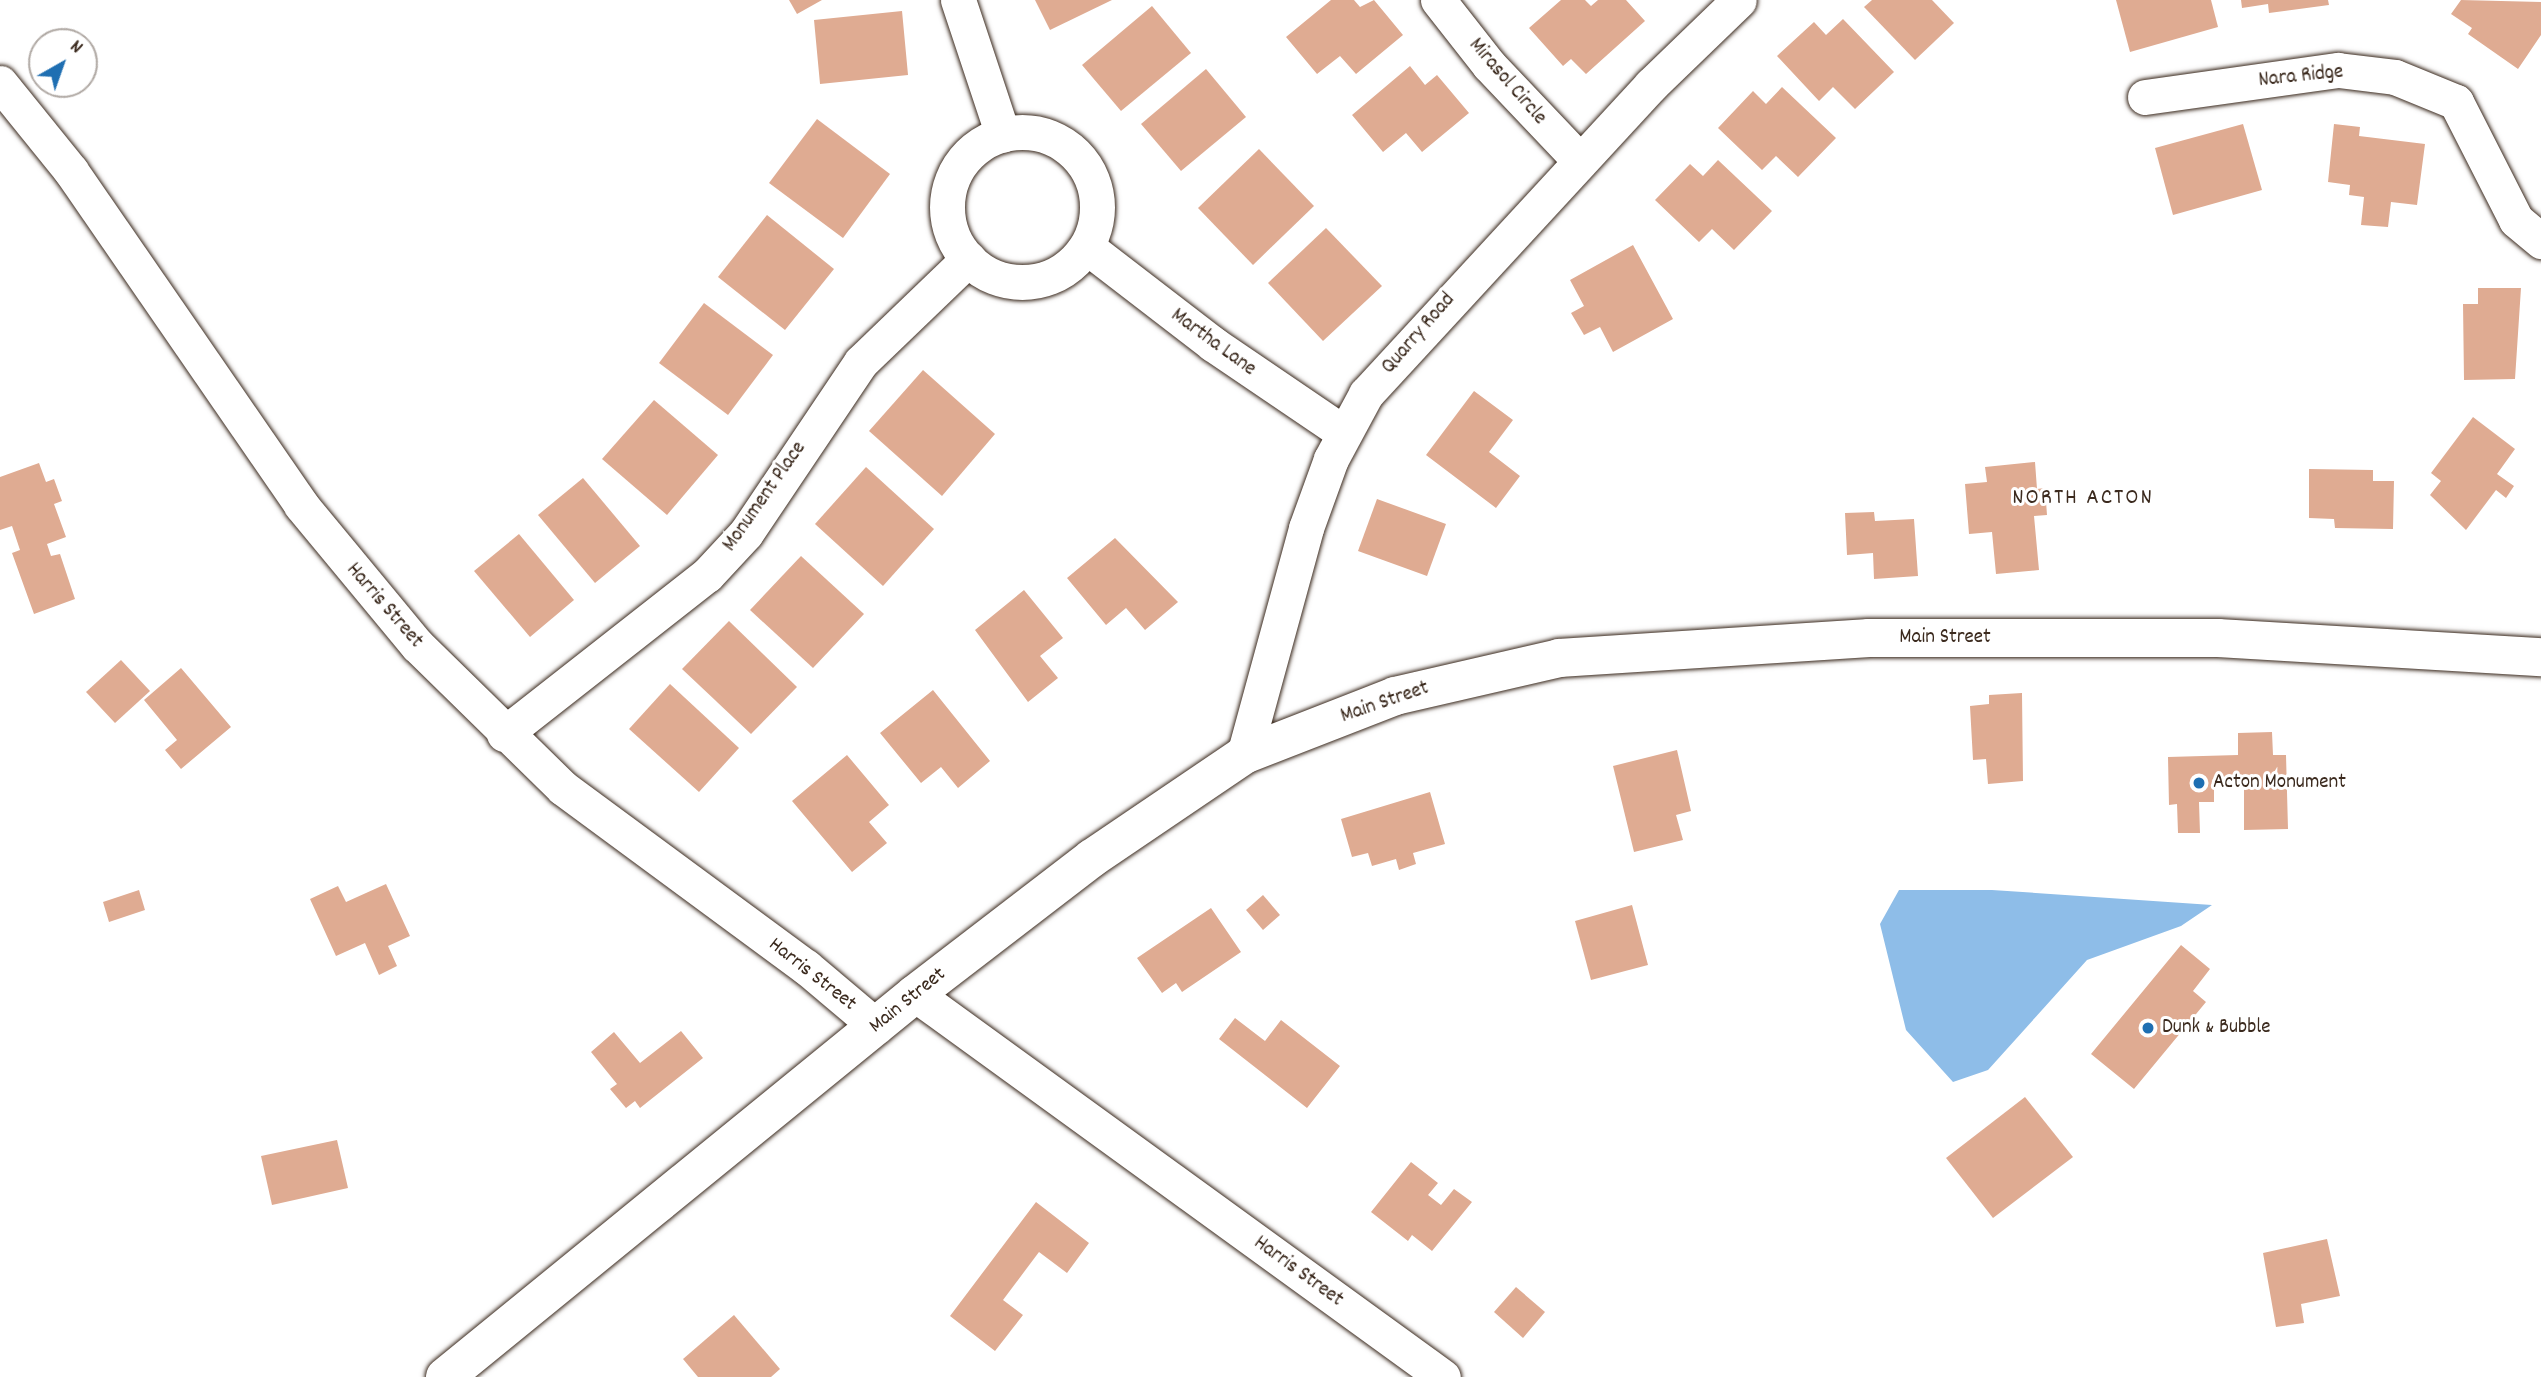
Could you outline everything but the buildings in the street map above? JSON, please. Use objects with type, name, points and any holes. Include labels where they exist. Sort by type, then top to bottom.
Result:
[{"type":"main road","name":"Main Street","points":[[444,1377],[915,994],[1092,858],[1244,755],[1395,696],[1500,670],[1625,652],[1869,638],[2218,638],[2541,657]]},
{"type":"street","points":[[958,0],[1003,135]]},
{"type":"street","name":"Mirasol Circle","points":[[1438,0],[1489,65],[1580,161]]},
{"type":"street","name":"Quarry Road","points":[[1244,755],[1306,528],[1344,433],[1366,394],[1580,161],[1739,0]]},
{"type":"street","name":"Nara Ridge","points":[[2145,97],[2338,70],[2395,77],[2456,102],[2516,220],[2541,241]]},
{"type":"street","name":"Harris Street","points":[[0,83],[71,171],[327,540],[417,645],[504,734],[597,816],[806,967],[876,1026]]},
{"type":"street","points":[[1003,135],[1048,136],[1083,163],[1097,205],[1087,247],[1053,277],[1023,283],[992,276],[968,259],[948,221],[952,180],[978,146],[1003,135]]},
{"type":"street","name":"Martha Lane","points":[[1087,247],[1213,344],[1344,433]]},
{"type":"street","name":"Monument Place","points":[[504,734],[707,575],[746,533],[861,362],[968,259]]},
{"type":"street","name":"Harris Street","points":[[915,994],[1443,1377]]},
{"type":"water","points":[[1899,890],[1992,890],[2212,905],[2181,926],[2087,960],[1988,1070],[1953,1082],[1906,1030],[1880,924]]},
{"type":"place","name":"Acton Monument","points":[[2199,783]]},
{"type":"place","name":"Dunk & Bubble","points":[[2148,1028]]},
{"type":"district","name":"NORTH ACTON","points":[[2083,499]]}]
